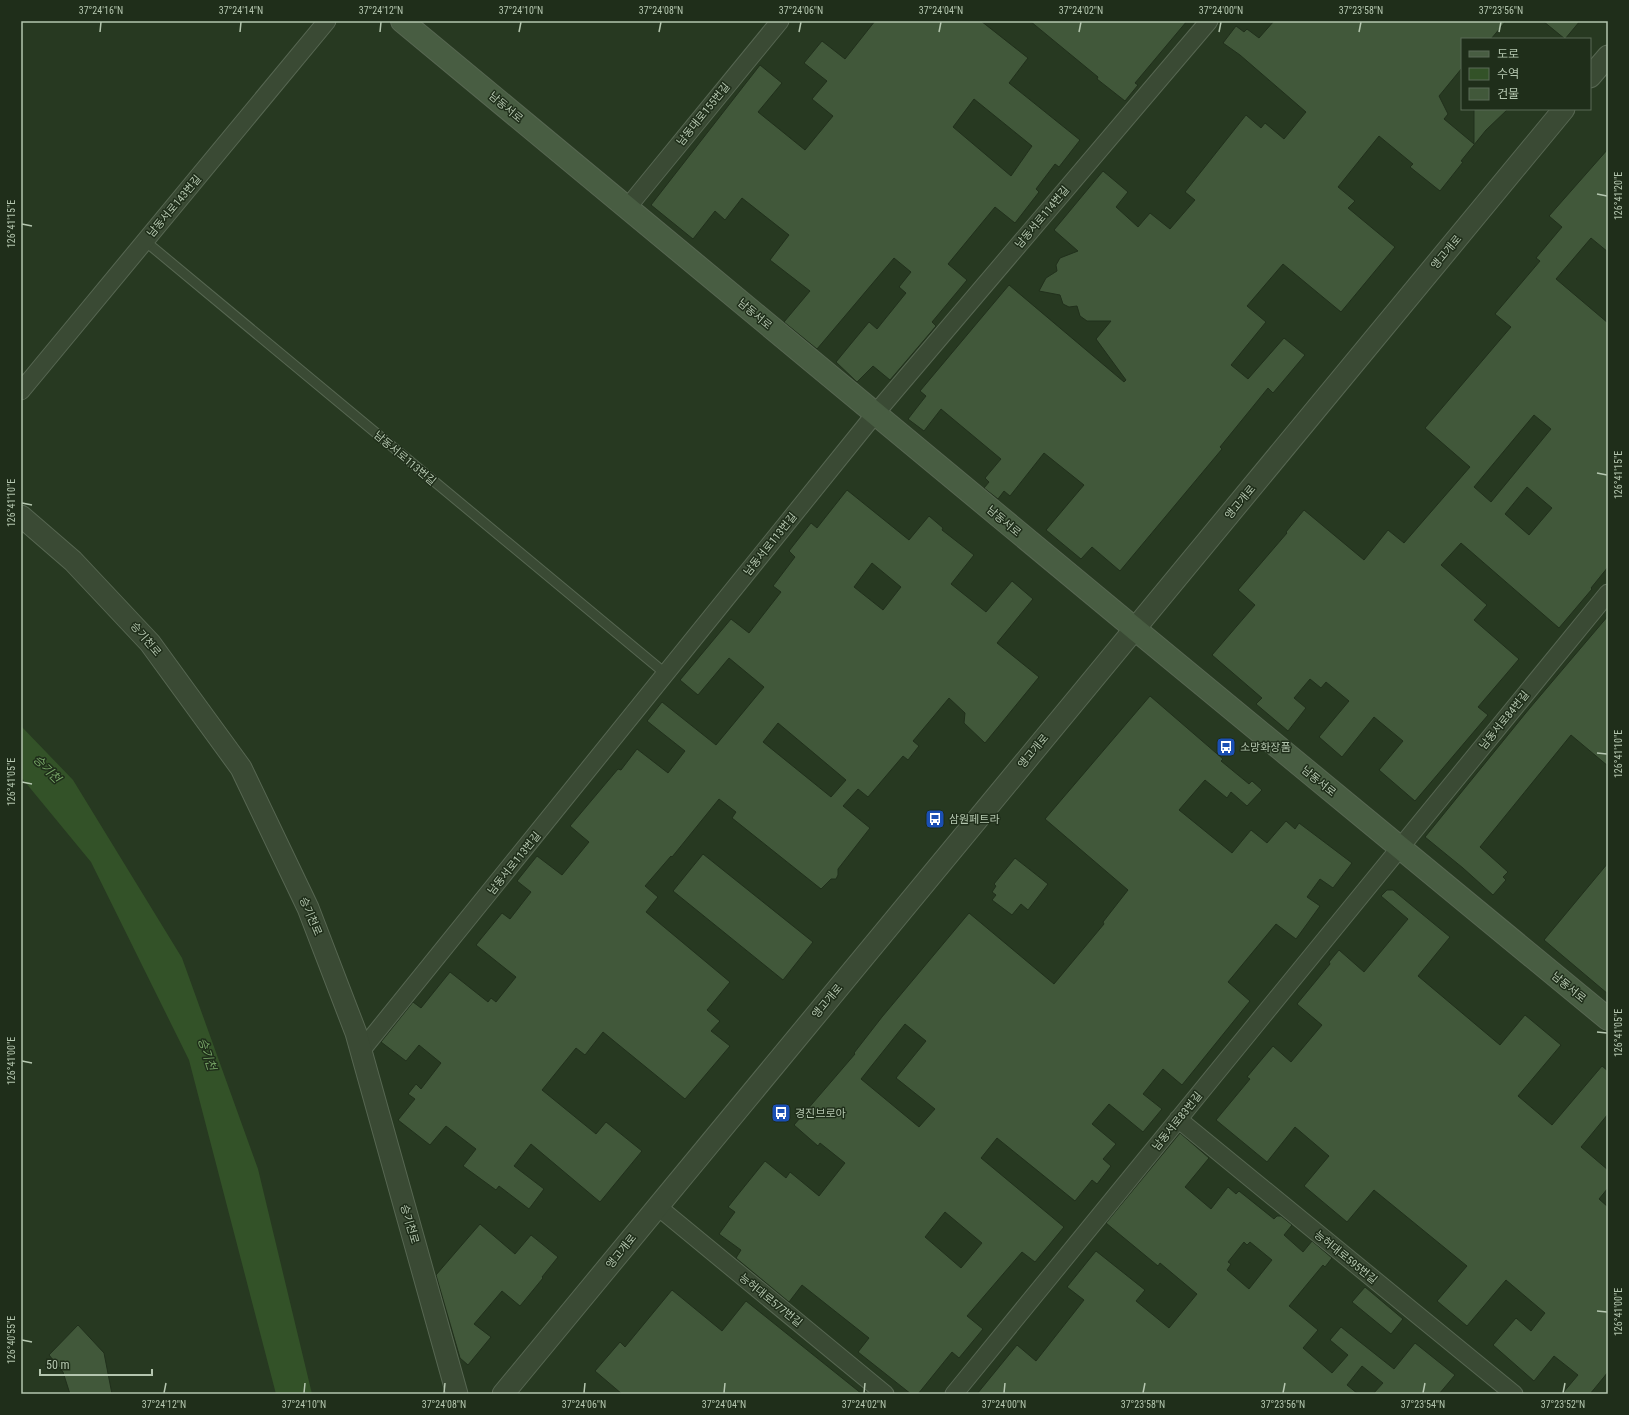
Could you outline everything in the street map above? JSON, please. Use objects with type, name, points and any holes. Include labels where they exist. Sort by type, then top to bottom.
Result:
[{"type":"main road","name":"남동서로","points":[[402,21],[875,414],[1608,1019]]},
{"type":"street","name":"남동서로143번길","points":[[21,392],[327,21]]},
{"type":"street","name":"남동대로155번길","points":[[627,208],[780,21]]},
{"type":"street","name":"남동서로114번길","points":[[875,414],[1209,21]]},
{"type":"street","points":[[1591,76],[1608,56]]},
{"type":"street","name":"앵고개로","points":[[504,1394],[657,1206],[1563,110]]},
{"type":"street","name":"남동서로113번길","points":[[362,1051],[875,414]]},
{"type":"street","name":"승기천로","points":[[21,516],[74,561],[150,643],[241,768],[308,908],[356,1033],[457,1394]]},
{"type":"street","name":"남동서로84번길","points":[[1399,847],[1606,598]]},
{"type":"street","name":"남동서로83번길","points":[[954,1394],[1399,847]]},
{"type":"street","name":"능허대로595번길","points":[[1178,1119],[1514,1394]]},
{"type":"street","name":"능허대로577번길","points":[[657,1206],[885,1394]]},
{"type":"lane","name":"남동서로113번길","points":[[145,242],[666,674]]},
{"type":"water","name":"승기천","points":[[21,726],[73,780],[182,958],[258,1169],[312,1394],[276,1394],[189,1060],[91,862],[21,777]]},
{"type":"building","points":[[875,21],[981,21],[1028,58],[1009,83],[1080,140],[1059,167],[1055,164],[1036,189],[1039,192],[1015,223],[995,207],[948,264],[967,280],[932,322],[936,326],[890,380],[873,366],[857,382],[836,362],[869,322],[877,329],[906,293],[899,287],[911,272],[894,258],[817,349],[784,322],[810,291],[770,260],[789,235],[742,198],[725,220],[715,211],[693,239],[651,205],[760,65],[782,83],[758,112],[805,150],[833,116],[812,99],[827,81],[804,63],[822,41],[845,59]],"holes":[[[974,99],[1032,146],[1011,176],[953,127]]]},
{"type":"building","points":[[1030,21],[1187,21],[1135,83],[1138,85],[1125,101],[1097,79],[1098,77]]},
{"type":"building","points":[[1274,21],[1506,21],[1492,38],[1461,38],[1461,69],[1439,96],[1448,114],[1444,119],[1474,144],[1474,110],[1507,110],[1486,130],[1461,161],[1463,162],[1440,191],[1410,167],[1413,164],[1379,136],[1338,187],[1355,201],[1348,208],[1395,247],[1341,312],[1283,264],[1247,306],[1266,322],[1231,365],[1248,379],[1284,338],[1305,355],[1273,393],[1268,388],[1220,447],[1222,449],[1120,571],[1092,547],[1081,559],[1046,530],[1084,485],[1044,453],[1010,496],[1004,491],[998,499],[984,488],[989,482],[985,478],[1001,459],[941,409],[924,431],[908,419],[926,396],[920,391],[1009,285],[1124,382],[1126,380],[1096,339],[1111,321],[1087,321],[1080,316],[1077,306],[1069,307],[1063,304],[1060,295],[1039,291],[1046,278],[1057,271],[1056,265],[1060,258],[1078,251],[1054,230],[1103,171],[1128,192],[1116,207],[1138,227],[1150,213],[1170,229],[1195,200],[1185,192],[1246,115],[1261,128],[1265,123],[1284,139],[1306,112],[1240,55],[1223,43],[1236,26],[1244,32],[1247,29],[1259,38]]},
{"type":"building","points":[[1543,21],[1580,21],[1566,38],[1564,38]]},
{"type":"building","points":[[1608,149],[1608,252],[1591,238],[1556,279],[1608,323],[1608,567],[1591,588],[1592,589],[1559,628],[1461,543],[1441,565],[1487,605],[1474,620],[1519,659],[1478,707],[1488,715],[1415,801],[1379,770],[1403,741],[1374,717],[1342,757],[1319,737],[1349,701],[1326,682],[1321,688],[1310,679],[1294,698],[1306,708],[1288,731],[1256,704],[1262,698],[1212,655],[1255,605],[1238,590],[1287,533],[1286,532],[1304,510],[1364,560],[1388,530],[1404,543],[1470,467],[1425,428],[1511,327],[1495,314],[1540,261],[1536,258],[1562,227],[1549,216]],"holes":[[[1534,415],[1551,429],[1491,502],[1474,487]],[[1527,487],[1552,508],[1529,535],[1505,514]]]},
{"type":"building","points":[[847,490],[909,540],[929,516],[943,528],[942,530],[974,555],[951,584],[986,612],[1012,581],[1033,599],[997,643],[1039,677],[985,743],[964,723],[965,713],[949,698],[913,741],[919,746],[908,760],[903,756],[868,797],[858,789],[843,806],[870,828],[838,869],[836,879],[831,879],[821,889],[732,818],[736,812],[719,799],[672,857],[671,856],[645,886],[658,897],[646,912],[730,982],[707,1010],[720,1021],[711,1031],[730,1046],[685,1099],[603,1032],[585,1055],[576,1048],[542,1090],[596,1134],[606,1122],[642,1151],[600,1202],[531,1144],[514,1166],[544,1189],[529,1209],[499,1186],[496,1190],[463,1166],[476,1149],[446,1126],[430,1145],[398,1120],[415,1099],[408,1094],[416,1084],[421,1089],[441,1063],[419,1045],[406,1061],[381,1042],[413,1002],[421,1008],[450,972],[488,1002],[491,998],[496,1002],[516,977],[476,945],[502,913],[510,919],[531,892],[517,881],[537,856],[562,875],[589,842],[570,826],[618,769],[621,770],[637,749],[668,773],[685,751],[647,721],[662,702],[716,745],[764,687],[729,658],[698,695],[680,680],[731,619],[749,633],[781,592],[773,586],[795,557],[789,551],[811,523],[817,528]],"holes":[[[872,563],[901,587],[883,610],[854,587]],[[778,723],[846,780],[831,797],[763,742]]]},
{"type":"building","points":[[1608,616],[1608,766],[1571,735],[1480,847],[1508,872],[1503,877],[1506,880],[1493,895],[1425,837],[1529,709]]},
{"type":"building","points":[[1150,696],[1223,759],[1221,761],[1249,784],[1252,781],[1262,790],[1247,806],[1231,792],[1227,798],[1205,780],[1179,810],[1232,853],[1251,830],[1267,843],[1286,821],[1295,829],[1299,823],[1352,863],[1333,888],[1320,879],[1307,897],[1320,906],[1296,939],[1276,924],[1228,982],[1250,1001],[1182,1085],[1163,1069],[1143,1094],[1162,1109],[1143,1132],[1109,1104],[1092,1124],[1116,1144],[1103,1159],[1111,1166],[1097,1184],[1092,1180],[1075,1201],[997,1138],[981,1158],[1064,1227],[1035,1262],[1022,1252],[967,1316],[983,1329],[959,1358],[952,1352],[918,1394],[911,1394],[858,1352],[869,1338],[802,1285],[789,1302],[736,1258],[741,1250],[719,1234],[735,1212],[728,1207],[765,1161],[786,1178],[790,1172],[819,1196],[845,1163],[820,1143],[818,1146],[794,1125],[855,1054],[854,1053],[882,1017],[969,913],[1054,984],[1104,924],[1103,922],[1128,890],[1045,819]],"holes":[[[905,1024],[926,1041],[896,1078],[935,1109],[919,1127],[861,1079]],[[945,1212],[982,1243],[961,1268],[925,1237]]]},
{"type":"building","points":[[703,854],[813,942],[783,980],[673,891]]},
{"type":"building","points":[[1015,858],[1048,884],[1028,910],[1021,904],[1012,915],[992,900],[996,895],[992,892],[996,886],[994,884]]},
{"type":"building","points":[[1608,863],[1608,994],[1544,940]]},
{"type":"building","points":[[1387,890],[1393,890],[1450,937],[1418,976],[1500,1045],[1525,1015],[1561,1045],[1518,1096],[1552,1125],[1602,1066],[1608,1071],[1608,1114],[1581,1147],[1608,1170],[1608,1188],[1599,1199],[1608,1207],[1608,1372],[1590,1394],[1562,1394],[1578,1375],[1554,1356],[1534,1381],[1493,1345],[1516,1318],[1531,1331],[1545,1313],[1506,1280],[1467,1326],[1437,1301],[1467,1266],[1374,1190],[1347,1222],[1304,1186],[1329,1156],[1295,1127],[1267,1162],[1216,1120],[1250,1079],[1247,1077],[1273,1046],[1291,1062],[1322,1025],[1297,1004],[1330,964],[1329,962],[1339,950],[1364,972],[1408,919],[1381,896]]},
{"type":"building","points":[[1180,1133],[1209,1158],[1185,1187],[1211,1209],[1228,1187],[1236,1194],[1239,1191],[1274,1219],[1277,1216],[1281,1216],[1292,1225],[1284,1235],[1303,1252],[1312,1241],[1332,1258],[1325,1267],[1323,1265],[1289,1306],[1318,1330],[1303,1348],[1332,1373],[1348,1355],[1330,1340],[1341,1327],[1394,1369],[1415,1343],[1455,1375],[1439,1394],[1373,1394],[1383,1383],[1362,1366],[1347,1385],[1358,1394],[977,1394],[1017,1345],[1036,1361],[1084,1300],[1067,1287],[1096,1251],[1145,1290],[1136,1301],[1169,1328],[1197,1294],[1160,1263],[1158,1266],[1106,1223]],"holes":[[[1244,1242],[1247,1245],[1250,1242],[1272,1260],[1249,1289],[1227,1270],[1231,1264],[1228,1262]]]},
{"type":"building","points":[[480,1224],[515,1254],[531,1235],[558,1257],[520,1306],[502,1291],[474,1324],[491,1337],[468,1365],[460,1358],[436,1275]]},
{"type":"building","points":[[1365,1287],[1403,1319],[1391,1334],[1352,1302]]},
{"type":"building","points":[[672,1290],[722,1331],[746,1301],[862,1394],[622,1394],[595,1371],[620,1342],[625,1347]]},
{"type":"building","points":[[78,1325],[104,1353],[112,1394],[70,1394],[63,1372],[49,1355]]},
{"type":"place","name":"소망화장품","points":[[1226,747]]},
{"type":"place","name":"삼원페트라","points":[[935,819]]},
{"type":"place","name":"경진브로아","points":[[781,1113]]}]
